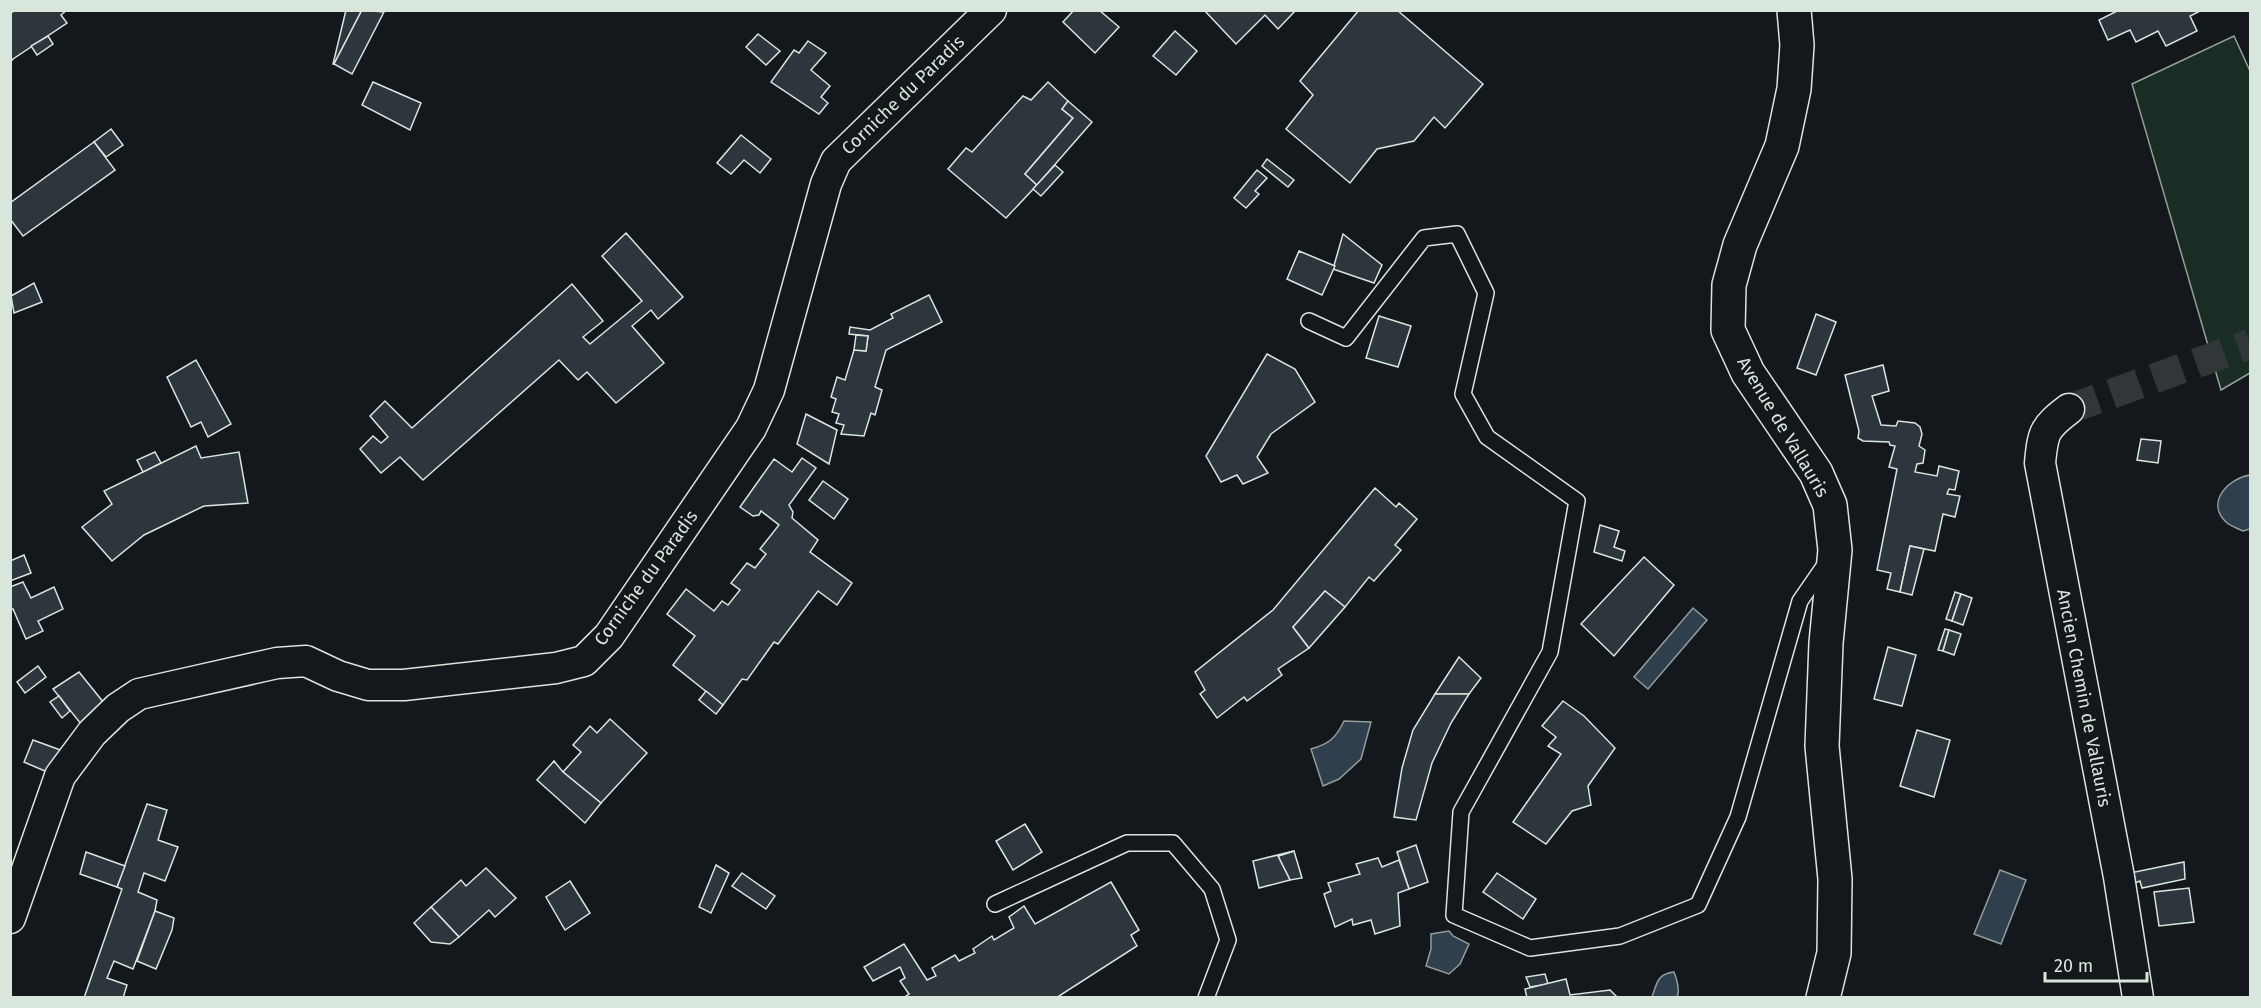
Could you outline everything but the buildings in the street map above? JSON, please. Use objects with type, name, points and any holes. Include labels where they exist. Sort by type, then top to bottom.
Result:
[{"type":"main road","name":"Avenue de Vallauris","points":[[1794,10],[1797,45],[1794,89],[1782,146],[1740,245],[1729,285],[1728,330],[1748,373],[1816,473],[1830,505],[1835,550],[1826,643],[1822,746],[1835,879],[1834,953],[1823,998]]},
{"type":"street","name":"Corniche du Paradis","points":[[10,918],[60,776],[92,733],[118,708],[139,694],[306,661],[338,676],[368,685],[404,686],[556,668],[584,661],[609,636],[751,428],[769,390],[826,184],[836,161],[991,10]]},
{"type":"street","name":"Ancien Chemin de Vallauris","points":[[2069,409],[2050,423],[2043,438],[2040,463],[2120,877],[2138,998]]},
{"type":"lane","points":[[1309,321],[1346,338],[1424,238],[1457,234],[1486,293],[1463,394],[1487,437],[1577,501],[1550,652],[1461,812],[1454,915],[1465,920],[1530,948],[1620,936],[1698,905],[1738,817],[1800,601],[1835,550]]},
{"type":"lane","points":[[995,904],[1126,843],[1173,843],[1212,889],[1228,940],[1206,998]]},
{"type":"green space","points":[[2234,36],[2250,71],[2250,373],[2221,390],[2132,84]]},
{"type":"water","points":[[2250,475],[2250,529],[2243,531],[2228,523],[2220,514],[2219,499],[2222,492],[2234,481]]},
{"type":"water","points":[[1693,608],[1707,620],[1648,689],[1634,677]]},
{"type":"water","points":[[1344,721],[1371,722],[1361,759],[1339,779],[1323,786],[1311,749],[1331,739]]},
{"type":"water","points":[[2000,870],[2026,880],[2001,944],[1974,934]]},
{"type":"water","points":[[1449,931],[1453,936],[1469,944],[1460,964],[1449,974],[1426,966],[1431,949],[1431,934]]},
{"type":"water","points":[[1674,972],[1678,985],[1677,997],[1652,997],[1661,977]]},
{"type":"tunnel","points":[[2069,409],[2250,344]]}]
